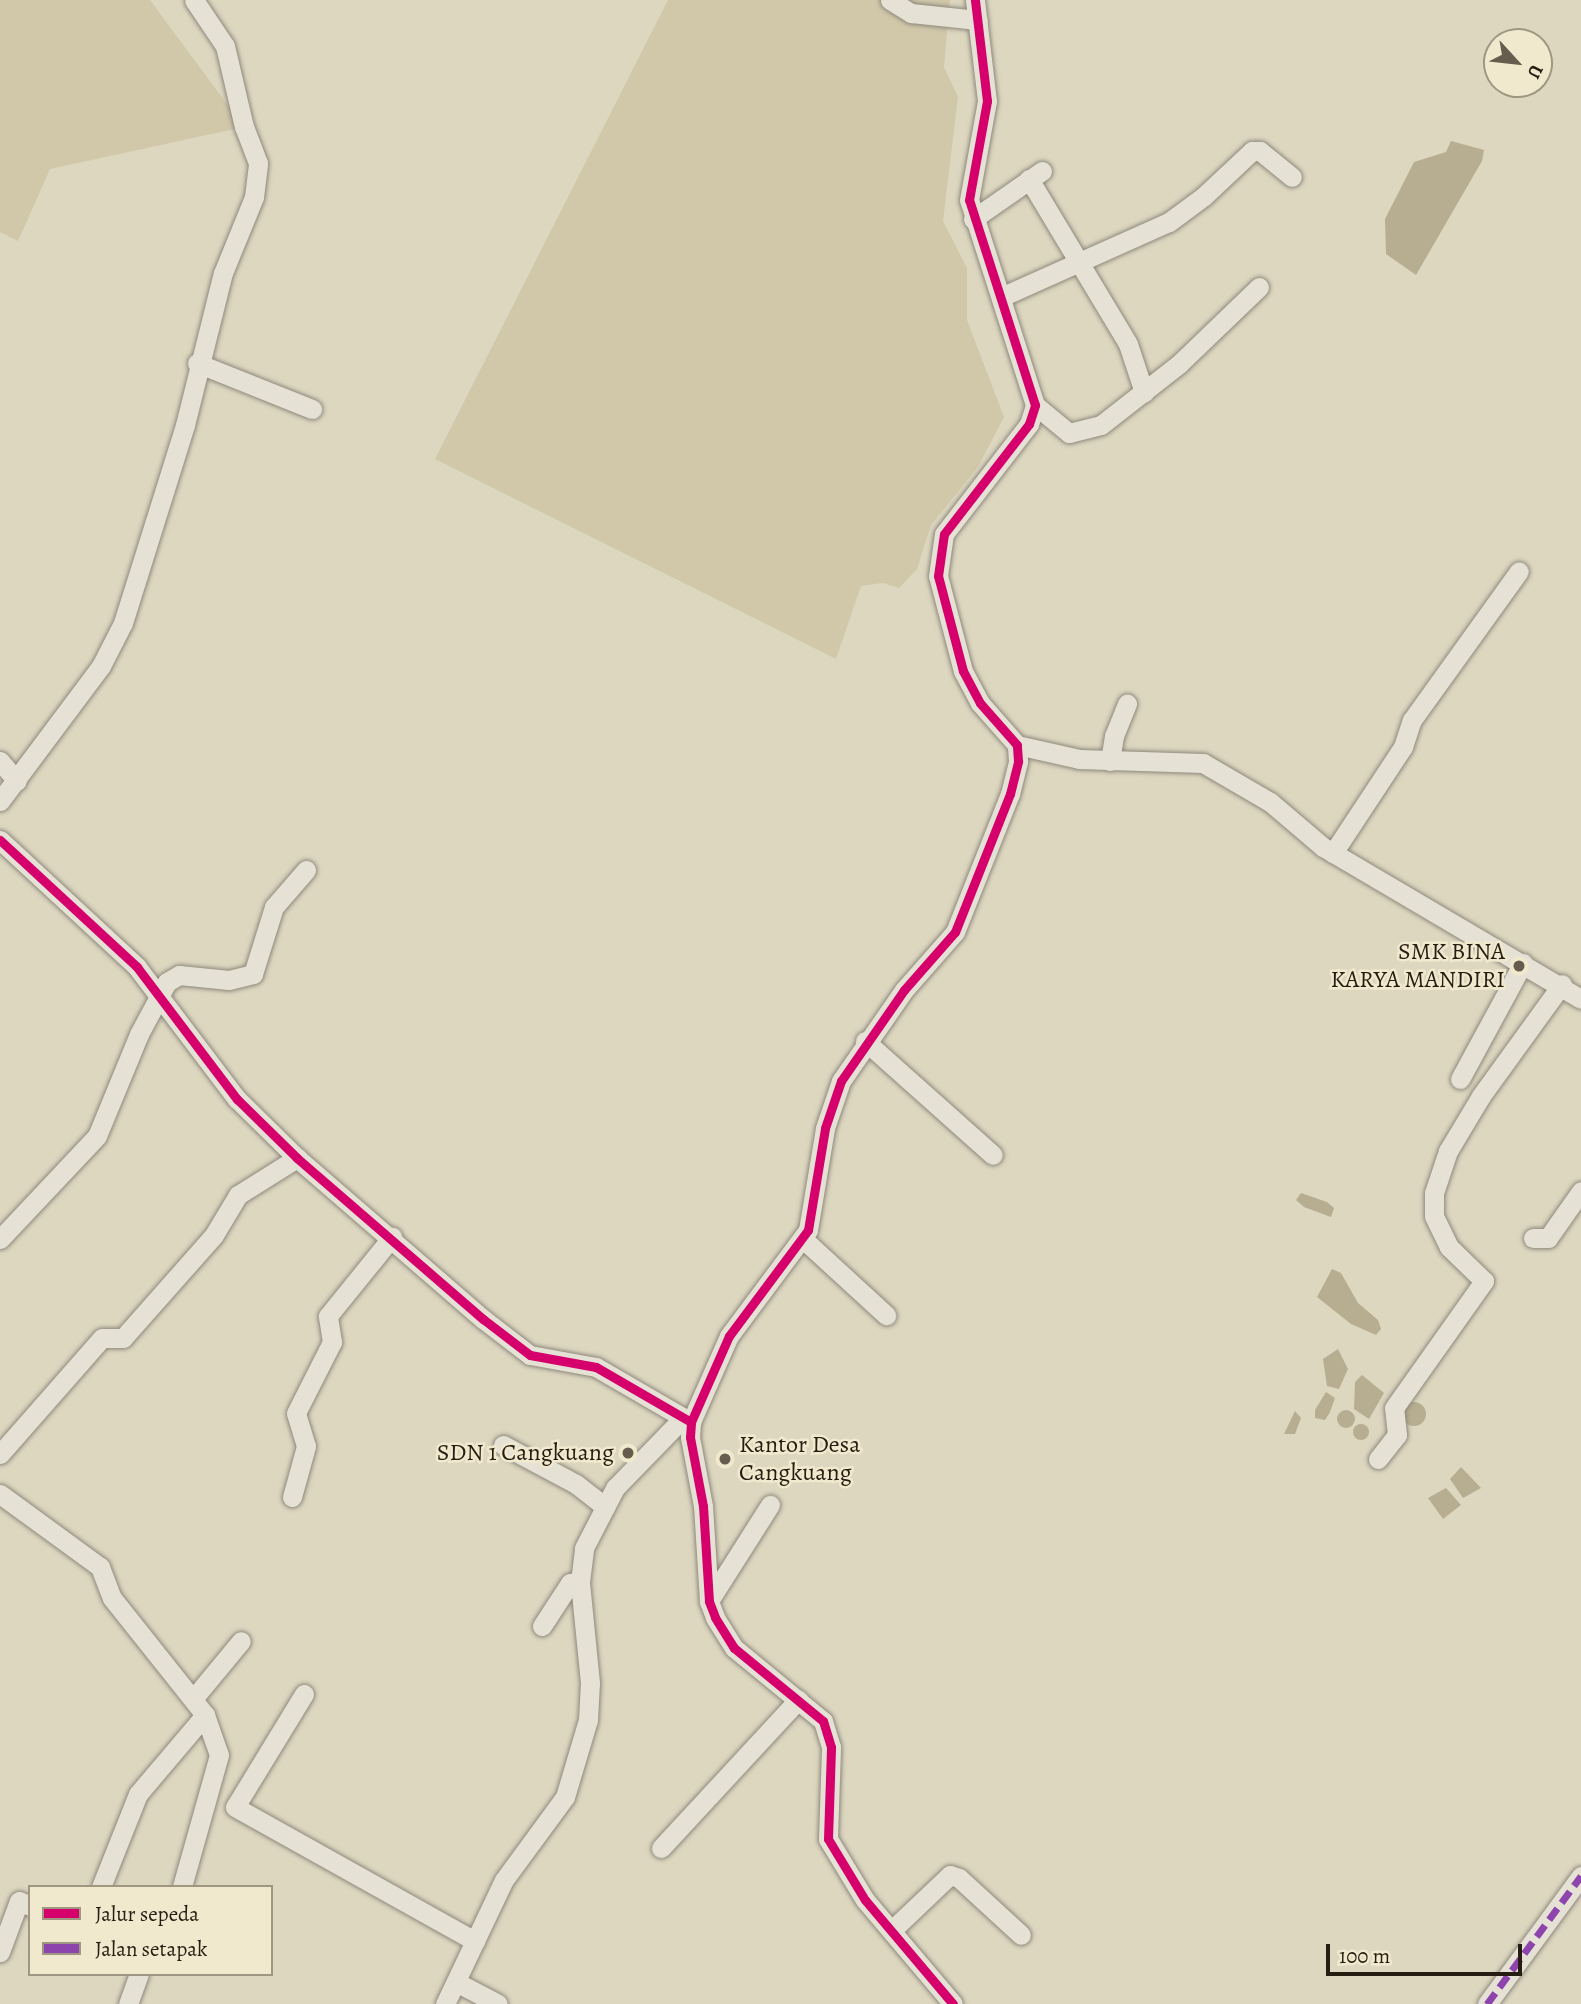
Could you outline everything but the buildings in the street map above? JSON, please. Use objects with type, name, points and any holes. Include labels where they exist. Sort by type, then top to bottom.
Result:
[{"type":"street","points":[[0,801],[101,666],[123,623],[181,438],[197,363],[223,273],[254,197],[258,163],[244,127],[225,46],[194,0]]},
{"type":"street","points":[[890,0],[911,13],[978,20]]},
{"type":"street","points":[[975,0],[987,101],[972,174],[973,219],[1001,297],[1034,405],[1029,424],[956,516],[938,553],[941,598],[963,671],[980,703],[1017,745],[1110,761],[1203,762],[1270,802],[1333,853],[1562,984],[1581,999]]},
{"type":"street","points":[[1001,297],[1076,260],[1185,212],[1252,151],[1260,150],[1292,177]]},
{"type":"street","points":[[973,219],[1036,175],[1076,260],[1128,344],[1144,392]]},
{"type":"street","points":[[1034,405],[1076,434],[1101,425],[1144,392],[1259,287]]},
{"type":"street","points":[[197,363],[312,409]]},
{"type":"street","points":[[1333,853],[1403,747],[1412,720],[1519,571]]},
{"type":"street","points":[[1110,761],[1114,736],[1127,704]]},
{"type":"street","points":[[445,2004],[504,1880],[565,1797],[588,1720],[590,1683],[580,1582],[584,1548],[617,1487],[687,1420],[729,1336],[803,1239],[811,1218],[825,1128],[841,1081],[865,1041],[955,932],[1010,794],[1017,745]]},
{"type":"street","points":[[0,761],[17,780]]},
{"type":"street","points":[[0,840],[96,925],[138,967],[158,998],[237,1099],[297,1158],[530,1355],[596,1367],[687,1420],[703,1506],[709,1601],[734,1648],[823,1721],[829,1734],[828,1839],[865,1900],[953,2004]]},
{"type":"street","points":[[0,1239],[97,1136],[167,982],[179,975],[229,980],[253,974],[274,908],[306,870]]},
{"type":"street","points":[[1460,1079],[1522,963]]},
{"type":"street","points":[[1378,1459],[1397,1435],[1394,1408],[1484,1281],[1449,1247],[1434,1216],[1434,1193],[1448,1151],[1481,1096],[1562,984]]},
{"type":"street","points":[[865,1041],[993,1155]]},
{"type":"street","points":[[0,1454],[102,1338],[123,1338],[214,1234],[238,1195],[297,1158]]},
{"type":"street","points":[[1533,1238],[1548,1238],[1581,1191]]},
{"type":"street","points":[[292,1497],[306,1446],[296,1413],[332,1342],[328,1316],[392,1237]]},
{"type":"street","points":[[803,1239],[887,1315]]},
{"type":"street","points":[[503,1446],[576,1484],[605,1507]]},
{"type":"street","points":[[0,1494],[100,1567],[112,1598],[205,1715],[219,1755],[183,1885]]},
{"type":"street","points":[[709,1601],[771,1505]]},
{"type":"street","points":[[542,1626],[570,1583],[580,1582]]},
{"type":"street","points":[[193,1699],[241,1641]]},
{"type":"street","points":[[304,1694],[235,1807],[475,1941]]},
{"type":"street","points":[[661,1849],[798,1700]]},
{"type":"street","points":[[102,1885],[138,1794],[205,1715]]},
{"type":"street","points":[[892,1930],[950,1875],[959,1878],[1021,1935]]},
{"type":"street","points":[[1487,2004],[1581,1876]]},
{"type":"street","points":[[0,1952],[19,1901],[28,1905]]},
{"type":"street","points":[[128,2004],[138,1976]]},
{"type":"street","points":[[456,1982],[498,2004]]},
{"type":"shaded area","points":[[0,0],[150,0],[244,127],[50,169],[18,241],[0,232]]},
{"type":"shaded area","points":[[668,0],[950,0],[944,67],[958,97],[943,221],[967,268],[967,320],[1004,417],[978,467],[931,525],[917,569],[899,588],[883,583],[861,586],[836,659],[435,459]]},
{"type":"shaded area","points":[[1451,141],[1484,150],[1482,161],[1416,275],[1386,254],[1385,219],[1414,162],[1446,152]]},
{"type":"shaded area","points":[[1301,1193],[1327,1202],[1334,1208],[1331,1217],[1304,1207],[1296,1200]]},
{"type":"shaded area","points":[[1332,1269],[1341,1273],[1358,1303],[1378,1320],[1381,1329],[1376,1335],[1351,1324],[1317,1297]]},
{"type":"shaded area","points":[[1338,1349],[1348,1369],[1339,1389],[1327,1386],[1323,1359]]},
{"type":"shaded area","points":[[1362,1375],[1384,1393],[1369,1419],[1354,1409],[1355,1382]]},
{"type":"shaded area","points":[[1326,1392],[1335,1398],[1330,1412],[1325,1420],[1315,1418],[1315,1410]]},
{"type":"shaded area","points":[[1414,1402],[1422,1406],[1426,1414],[1422,1422],[1414,1426],[1406,1422],[1402,1414],[1406,1406]]},
{"type":"shaded area","points":[[1346,1410],[1352,1413],[1355,1419],[1352,1425],[1346,1428],[1340,1425],[1337,1419],[1340,1413]]},
{"type":"shaded area","points":[[1295,1411],[1301,1418],[1295,1434],[1284,1434]]},
{"type":"shaded area","points":[[1358,1424],[1364,1424],[1369,1432],[1367,1438],[1358,1440],[1353,1435],[1353,1429]]},
{"type":"shaded area","points":[[1461,1467],[1481,1488],[1463,1498],[1450,1479]]},
{"type":"shaded area","points":[[1446,1488],[1461,1505],[1443,1519],[1428,1498]]},
{"type":"marked path","points":[[1487,2004],[1581,1876]]},
{"type":"cycle path","points":[[953,2004],[865,1900],[828,1839],[831,1747],[823,1721],[734,1648],[715,1617],[709,1601],[703,1506],[690,1437],[691,1422],[729,1336],[808,1230],[825,1128],[841,1081],[904,990],[955,932],[1010,794],[1018,761],[1017,745],[980,703],[963,671],[938,576],[944,534],[1029,424],[1035,405],[969,200],[987,101],[975,0]]},
{"type":"cycle path","points":[[0,840],[137,967],[237,1099],[297,1158],[483,1319],[530,1355],[596,1367],[691,1422]]},
{"type":"place","name":"SMK BINA KARYA MANDIRI","points":[[1519,966]]},
{"type":"place","name":"SDN 1 Cangkuang","points":[[628,1453]]},
{"type":"place","name":"Kantor Desa Cangkuang","points":[[725,1459]]}]
